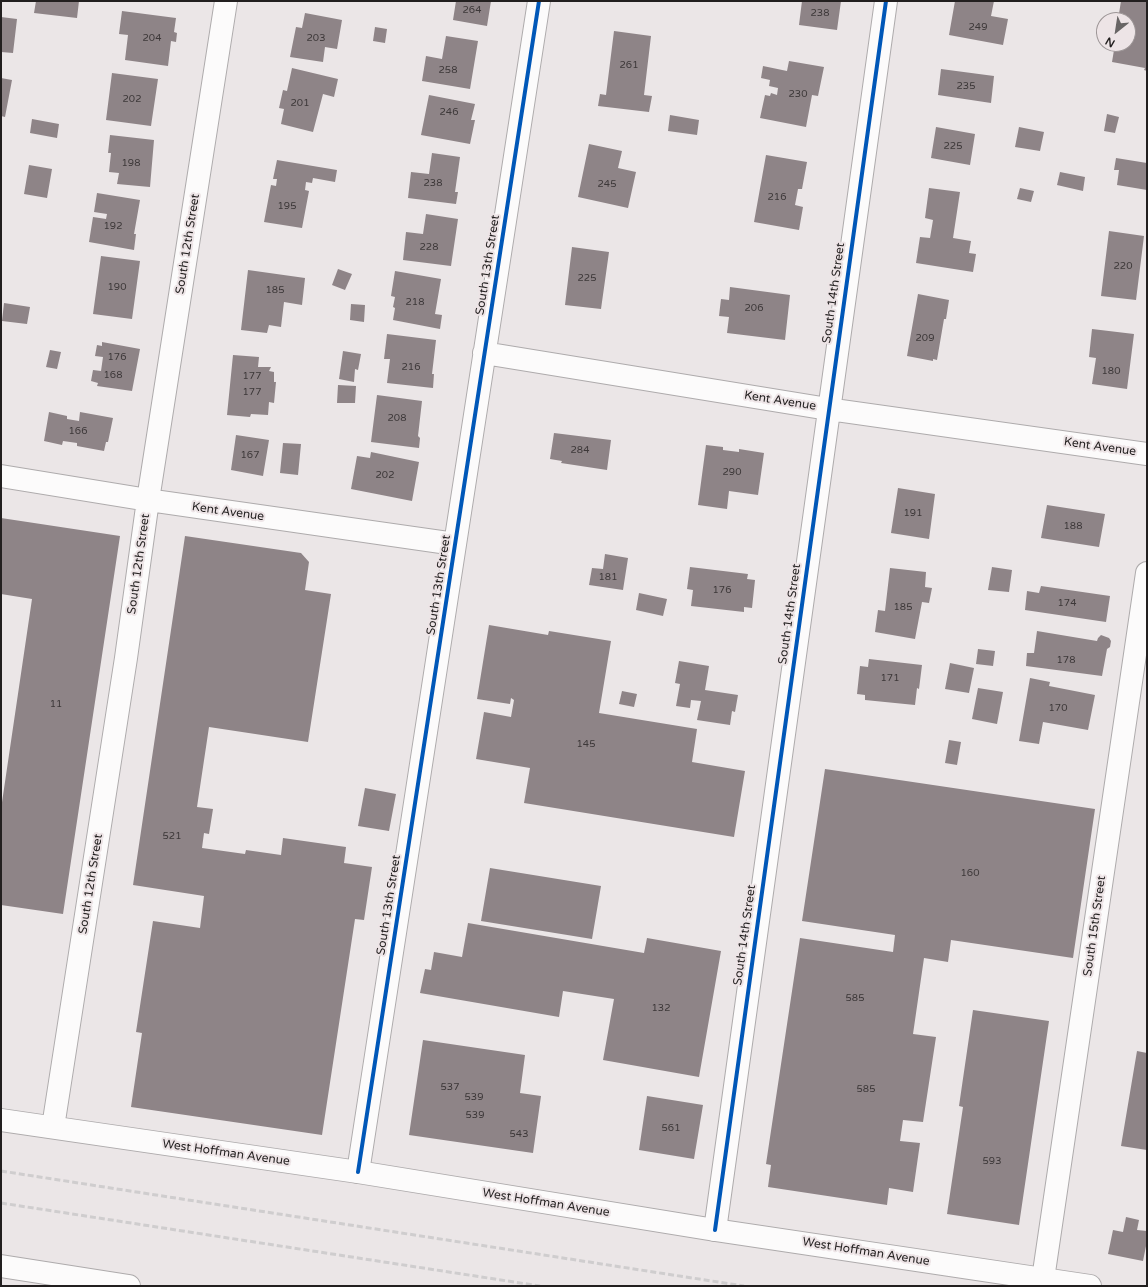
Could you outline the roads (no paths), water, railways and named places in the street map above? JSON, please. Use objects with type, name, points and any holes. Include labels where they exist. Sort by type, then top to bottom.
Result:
[{"type":"street","name":"South 12th Street","points":[[53,1127],[126,658],[148,500],[226,1]]},
{"type":"street","name":"South 13th Street","points":[[358,1172],[539,1]]},
{"type":"street","name":"South 14th Street","points":[[715,1230],[828,409],[886,1]]},
{"type":"street","name":"Kent Avenue","points":[[484,353],[828,409],[1147,454]]},
{"type":"street","name":"Kent Avenue","points":[[1,476],[148,500],[455,544]]},
{"type":"street","name":"South 15th Street","points":[[1043,1279],[1147,573]]},
{"type":"street","name":"West Hoffman Avenue","points":[[1,1120],[358,1172],[715,1230],[1090,1286]]},
{"type":"street","points":[[1,1266],[129,1286]]},
{"type":"railway","points":[[1,1171],[744,1286]]},
{"type":"railway","points":[[1,1203],[540,1286]]}]
